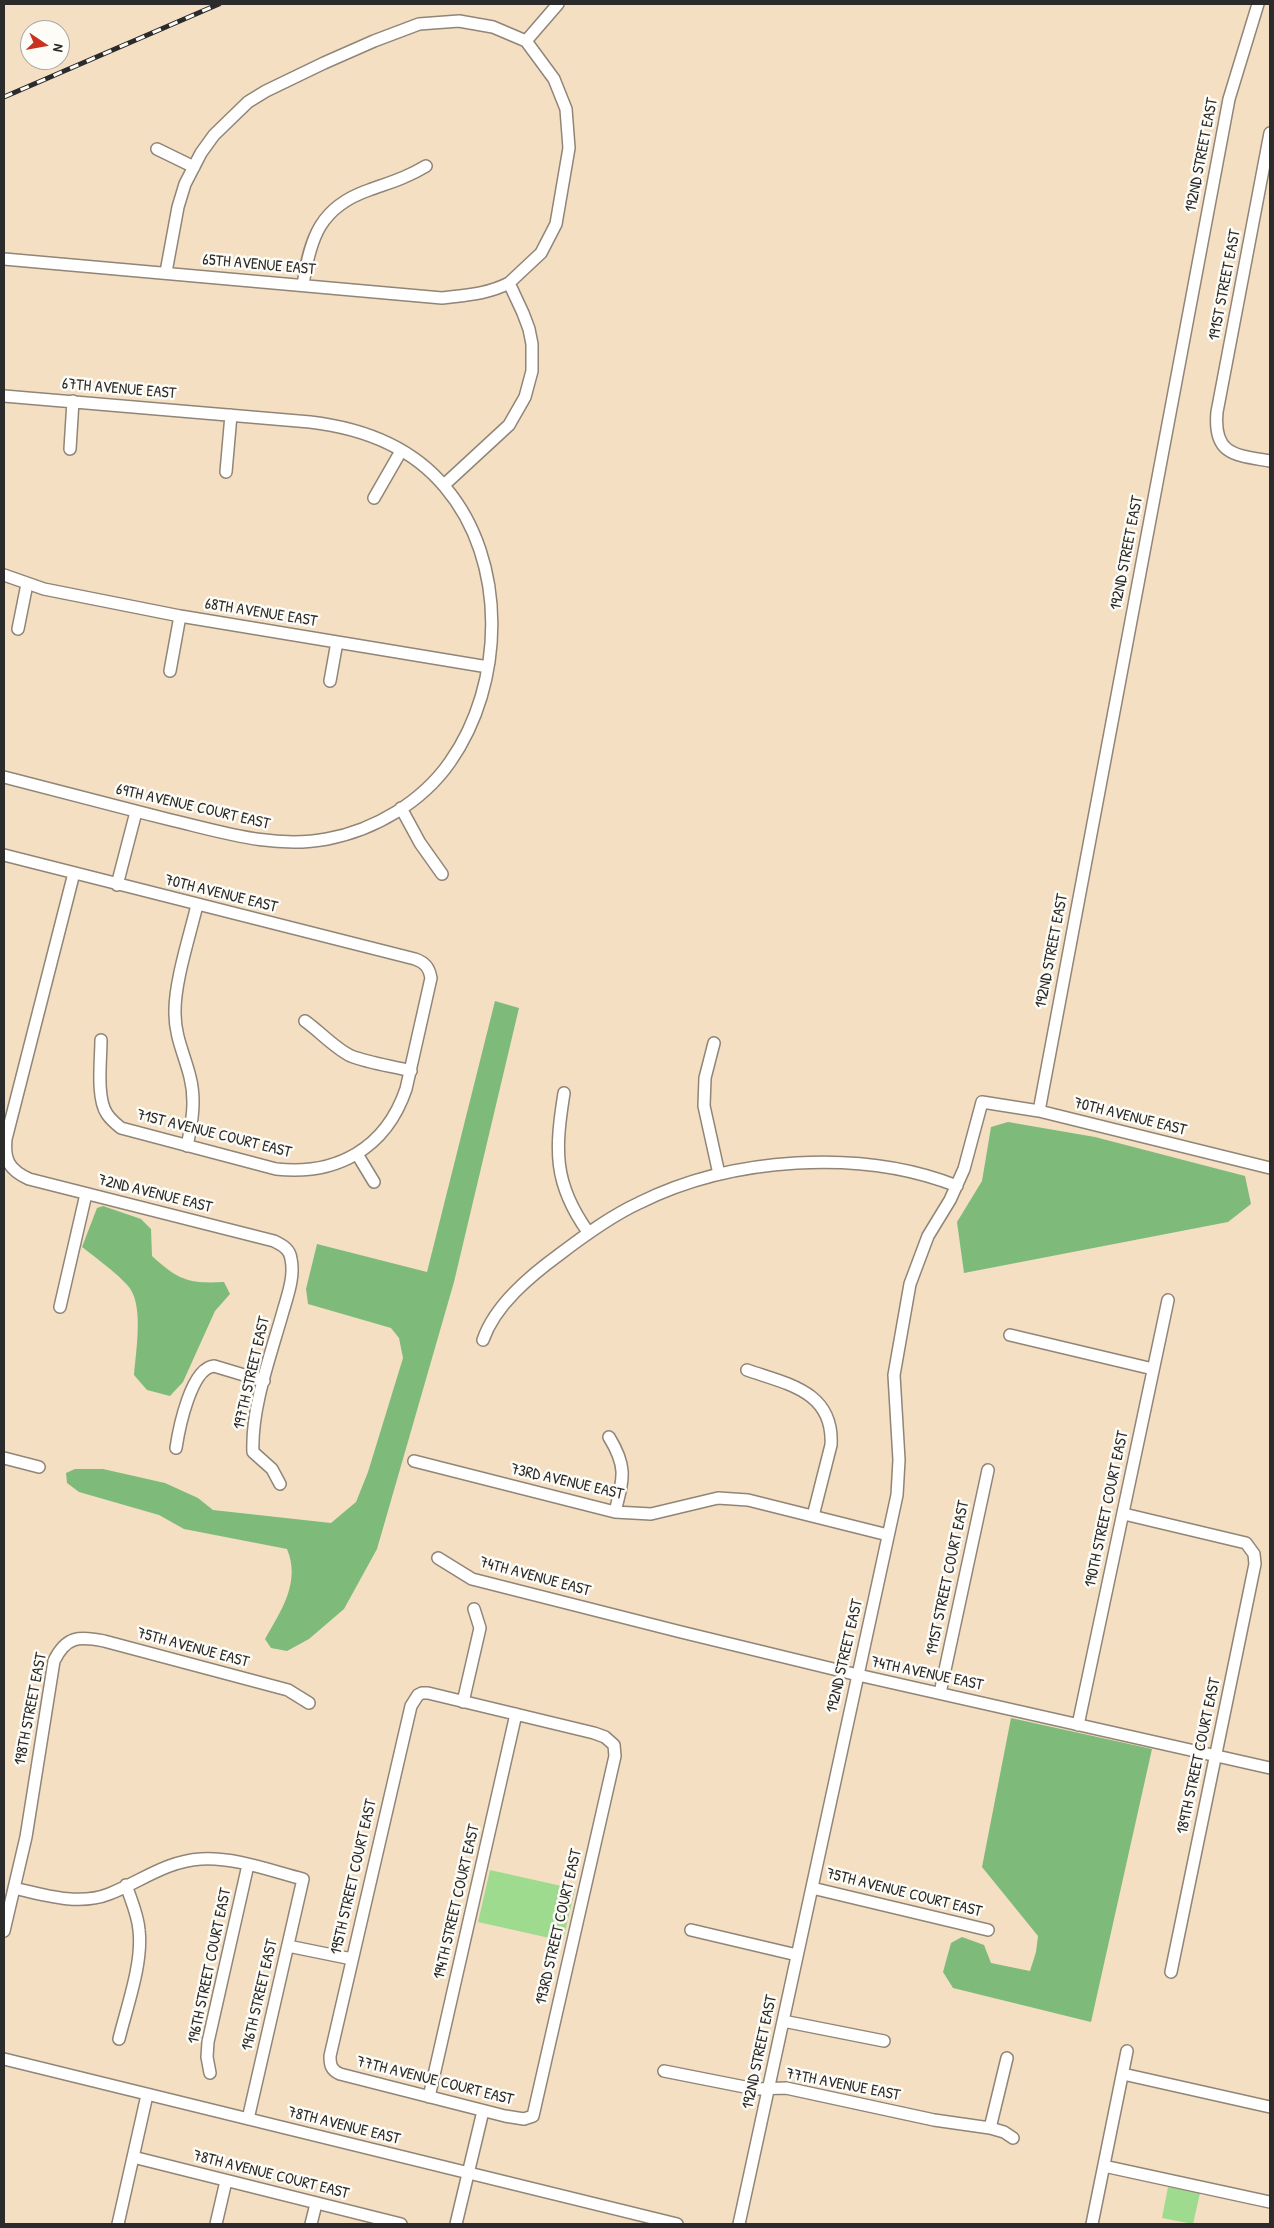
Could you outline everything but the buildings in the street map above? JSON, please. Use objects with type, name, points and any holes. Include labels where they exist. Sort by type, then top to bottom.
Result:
[{"type":"street","points":[[526,41],[558,4]]},
{"type":"street","name":"192ND STREET EAST","points":[[1038,1111],[1227,108],[1258,4]]},
{"type":"street","points":[[166,272],[178,207],[200,153],[214,135],[248,102],[324,62],[419,24],[451,21],[469,22],[493,28],[526,41],[554,79],[566,109],[569,148],[560,210],[554,230],[537,258],[509,283],[526,321],[532,344],[532,371],[525,397],[509,425],[444,485],[459,504],[470,524],[487,570],[492,626],[488,667],[483,690],[466,736],[450,763],[429,787],[401,808],[420,843],[442,874]]},
{"type":"street","name":"191ST STREET EAST","points":[[1270,134],[1215,430],[1219,442],[1235,454],[1270,461]]},
{"type":"street","points":[[157,149],[194,167]]},
{"type":"street","points":[[303,285],[312,240],[322,221],[329,214],[348,199],[367,190],[406,178],[426,166]]},
{"type":"street","name":"65TH AVENUE EAST","points":[[4,259],[442,298],[483,294],[495,291],[509,283]]},
{"type":"street","name":"67TH AVENUE EAST","points":[[4,396],[337,425],[366,433],[401,450],[444,485]]},
{"type":"street","points":[[70,450],[73,401]]},
{"type":"street","points":[[226,472],[231,415]]},
{"type":"street","points":[[374,498],[401,450]]},
{"type":"street","name":"68TH AVENUE EAST","points":[[4,575],[44,589],[180,616],[488,667]]},
{"type":"street","points":[[18,629],[27,584]]},
{"type":"street","name":"68TH AVENUE EAST","points":[[170,671],[180,616]]},
{"type":"street","name":"68TH AVENUE EAST","points":[[330,681],[337,642]]},
{"type":"street","name":"69TH AVENUE COURT EAST","points":[[4,777],[136,812],[243,838],[268,842],[325,840],[356,832],[382,820],[401,808]]},
{"type":"street","points":[[117,884],[136,812]]},
{"type":"street","name":"70TH AVENUE EAST","points":[[4,855],[422,962],[429,968],[431,978],[411,1071]]},
{"type":"street","name":"72ND AVENUE EAST","points":[[74,873],[6,1139],[5,1151],[12,1170],[28,1179],[274,1241],[287,1249],[292,1261]]},
{"type":"street","points":[[187,1146],[192,1121],[193,1091],[178,1041],[174,1012],[197,905]]},
{"type":"street","points":[[305,1021],[340,1050],[351,1056],[411,1071],[400,1106],[381,1134],[357,1154],[374,1182]]},
{"type":"street","name":"71ST AVENUE COURT EAST","points":[[101,1040],[101,1092],[106,1112],[121,1128],[276,1169],[293,1171],[328,1167],[357,1154]]},
{"type":"street","points":[[714,1043],[705,1078],[704,1106],[719,1174]]},
{"type":"street","points":[[564,1093],[558,1137],[558,1159],[565,1190],[573,1208],[588,1232]]},
{"type":"street","name":"192ND STREET EAST","points":[[739,2224],[896,1495],[900,1460],[893,1389],[896,1354],[910,1284],[928,1236],[957,1186],[964,1169],[982,1102]]},
{"type":"street","name":"70TH AVENUE EAST","points":[[982,1102],[1038,1111],[1270,1168]]},
{"type":"street","points":[[483,1340],[489,1324],[512,1296],[541,1268],[588,1232],[639,1203],[672,1188],[719,1174],[777,1164],[830,1162],[890,1168],[942,1180],[957,1186]]},
{"type":"street","points":[[60,1308],[86,1194]]},
{"type":"street","name":"197TH STREET EAST","points":[[280,1484],[272,1469],[253,1452],[253,1428],[291,1281],[292,1261]]},
{"type":"street","name":"190TH STREET COURT EAST","points":[[1078,1725],[1168,1300]]},
{"type":"street","points":[[1010,1335],[1153,1369]]},
{"type":"street","points":[[176,1448],[192,1389],[200,1373],[207,1367],[214,1366],[264,1381]]},
{"type":"street","points":[[747,1370],[795,1386],[811,1394],[826,1414],[831,1437],[830,1445],[813,1516]]},
{"type":"street","points":[[609,1437],[619,1453],[622,1464],[623,1479],[615,1512]]},
{"type":"street","points":[[4,1458],[39,1467]]},
{"type":"street","name":"73RD AVENUE EAST","points":[[414,1462],[615,1512],[651,1514],[702,1501],[733,1498],[888,1535]]},
{"type":"street","name":"191ST STREET COURT EAST","points":[[940,1692],[988,1470]]},
{"type":"street","name":"189TH STREET COURT EAST","points":[[1124,1514],[1235,1540],[1250,1547],[1254,1554],[1254,1576],[1171,1972]]},
{"type":"street","name":"74TH AVENUE EAST","points":[[438,1558],[472,1579],[858,1675],[1270,1768]]},
{"type":"street","points":[[474,1609],[480,1628],[464,1702],[516,1714]]},
{"type":"street","name":"75TH AVENUE EAST","points":[[66,1643],[75,1638],[86,1637],[104,1641],[288,1690],[308,1703]]},
{"type":"street","name":"198TH STREET EAST","points":[[4,1931],[26,1837],[54,1661],[60,1649],[66,1643]]},
{"type":"street","name":"195TH STREET COURT EAST","points":[[332,2068],[330,2056],[411,1706],[418,1695],[428,1693],[464,1702]]},
{"type":"street","name":"193RD STREET COURT EAST","points":[[516,1714],[605,1737],[614,1745],[615,1756],[533,2116]]},
{"type":"street","name":"194TH STREET COURT EAST","points":[[429,2097],[516,1714]]},
{"type":"street","points":[[14,1888],[55,1898],[90,1899],[108,1895],[177,1863],[202,1859],[248,1865]]},
{"type":"street","name":"196TH STREET EAST","points":[[248,1865],[303,1879],[248,2119]]},
{"type":"street","name":"196TH STREET COURT EAST","points":[[210,2073],[207,2056],[208,2042],[248,1865]]},
{"type":"street","points":[[119,2039],[139,1951],[139,1930],[126,1885]]},
{"type":"street","name":"75TH AVENUE COURT EAST","points":[[812,1888],[988,1930]]},
{"type":"street","points":[[691,1930],[797,1955]]},
{"type":"street","points":[[288,1946],[352,1959]]},
{"type":"street","points":[[783,2021],[884,2041]]},
{"type":"street","points":[[1092,2224],[1127,2051]]},
{"type":"street","points":[[990,2128],[1007,2058]]},
{"type":"street","name":"78TH AVENUE EAST","points":[[4,2059],[678,2224]]},
{"type":"street","name":"77TH AVENUE COURT EAST","points":[[332,2068],[340,2074],[483,2111],[518,2119],[533,2116]]},
{"type":"street","name":"77TH AVENUE EAST","points":[[664,2071],[755,2089],[786,2088],[934,2120],[990,2128],[1004,2132],[1013,2138]]},
{"type":"street","points":[[1123,2074],[1270,2107]]},
{"type":"street","points":[[118,2224],[148,2095]]},
{"type":"street","points":[[456,2224],[483,2111]]},
{"type":"street","name":"78TH AVENUE COURT EAST","points":[[133,2158],[401,2224]]},
{"type":"street","points":[[1104,2166],[1270,2202]]},
{"type":"street","points":[[216,2224],[226,2180]]},
{"type":"street","points":[[311,2224],[316,2204]]},
{"type":"green space","points":[[495,1001],[519,1008],[454,1282],[377,1549],[344,1609],[309,1639],[287,1651],[271,1648],[265,1639],[283,1607],[292,1573],[287,1549],[184,1529],[159,1515],[79,1492],[67,1483],[66,1473],[75,1469],[103,1469],[165,1483],[198,1498],[213,1510],[331,1523],[356,1502],[368,1472],[403,1358],[399,1338],[391,1328],[308,1304],[306,1289],[317,1244],[427,1272]]},
{"type":"green space","points":[[1008,1122],[1095,1137],[1245,1176],[1251,1204],[1228,1222],[964,1273],[957,1222],[982,1181],[991,1127]]},
{"type":"green space","points":[[103,1206],[141,1219],[151,1229],[152,1256],[169,1270],[185,1279],[193,1281],[224,1282],[230,1294],[215,1311],[183,1382],[170,1396],[147,1390],[134,1375],[138,1323],[133,1294],[125,1282],[82,1247],[97,1208]]},
{"type":"green space","points":[[1011,1718],[1152,1749],[1091,2022],[953,1988],[943,1972],[951,1943],[962,1937],[984,1945],[991,1963],[1030,1971],[1036,1952],[1038,1936],[982,1867]]},
{"type":"green space","points":[[490,1870],[575,1889],[563,1941],[478,1922]]},
{"type":"green space","points":[[1168,2187],[1200,2193],[1193,2224],[1162,2218]]},
{"type":"railway","points":[[4,97],[219,4]]}]
